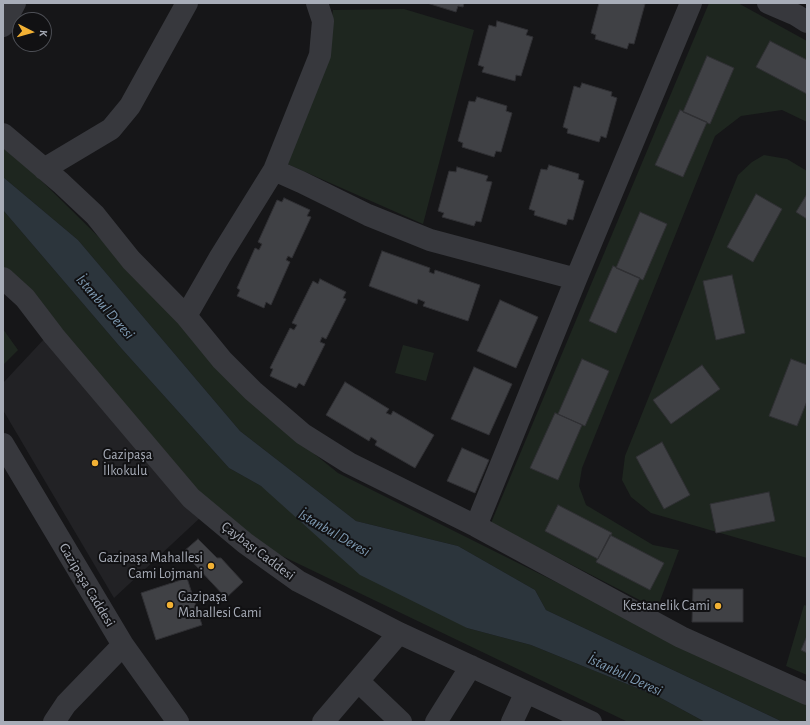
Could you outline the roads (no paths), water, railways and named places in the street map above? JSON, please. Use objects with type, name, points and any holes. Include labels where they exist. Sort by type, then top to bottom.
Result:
[{"type":"street","points":[[3,26],[15,3]]},
{"type":"street","points":[[44,169],[111,129],[130,106],[187,3]]},
{"type":"street","points":[[186,316],[220,257],[274,170],[320,55],[323,21],[317,3]]},
{"type":"street","points":[[476,526],[576,279],[691,3]]},
{"type":"street","points":[[768,3],[796,15],[807,22]]},
{"type":"street","points":[[3,134],[95,216],[131,260],[186,316],[222,360],[303,434],[349,463],[476,526],[680,637],[807,694]]},
{"type":"street","points":[[274,170],[368,215],[430,240],[576,279]]},
{"type":"street","name":"Çaybaşı Caddesi","points":[[3,278],[25,298],[54,336],[191,498],[245,543],[298,581],[400,633],[591,722]]},
{"type":"street","name":"Gazipaşa Caddesi","points":[[3,444],[124,645],[178,722]]},
{"type":"street","points":[[323,722],[400,633]]},
{"type":"street","points":[[54,722],[66,704],[124,645]]},
{"type":"street","points":[[436,722],[471,666]]},
{"type":"street","points":[[358,681],[401,722]]},
{"type":"street","points":[[512,722],[526,692]]},
{"type":"water","name":"İstanbul Deresi","points":[[3,177],[78,240],[240,431],[356,521],[458,546],[535,590],[546,610],[783,722],[705,722],[659,697],[531,645],[467,628],[360,575],[261,486],[229,468],[121,348],[3,210]]},
{"type":"place","name":"Gazipaşa İlkokulu","points":[[95,463]]},
{"type":"place","name":"Gazipaşa Mahallesi Cami Lojmani","points":[[211,566]]},
{"type":"place","name":"Gazipaşa Mahallesi Cami","points":[[170,605]]},
{"type":"place","name":"Kestanelik Cami","points":[[718,606]]}]
